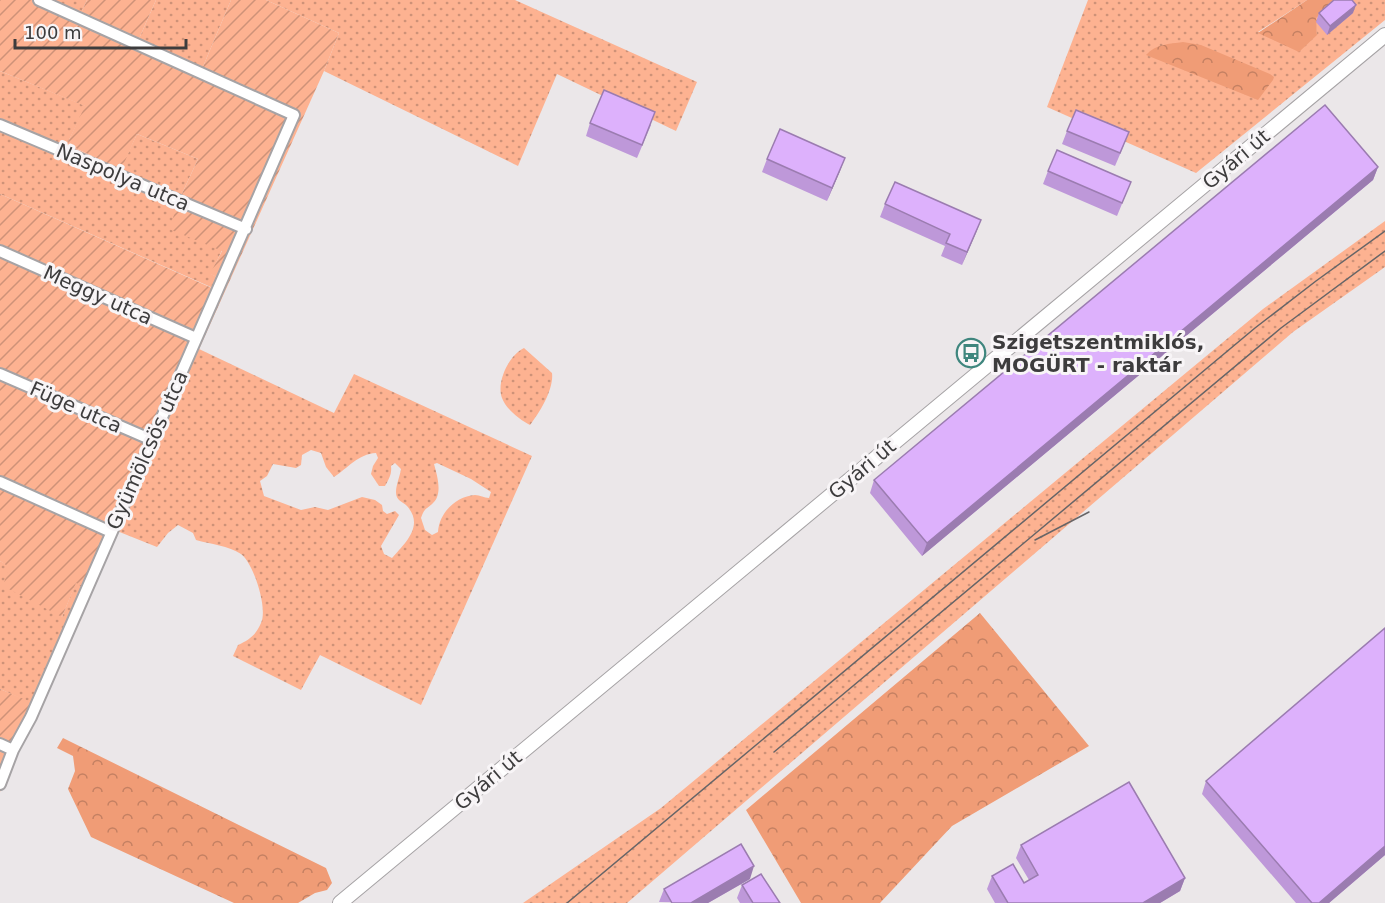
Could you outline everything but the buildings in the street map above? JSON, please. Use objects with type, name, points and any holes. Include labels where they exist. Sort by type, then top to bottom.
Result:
[{"type":"street","name":"Gyümölcsös utca","points":[[0,784],[294,116],[39,0]]},
{"type":"street","name":"Gyári út","points":[[340,903],[1385,35]]},
{"type":"street","name":"Naspolya utca","points":[[0,125],[246,229]]},
{"type":"street","name":"Meggy utca","points":[[0,251],[196,338]]},
{"type":"street","name":"Füge utca","points":[[0,374],[152,440]]},
{"type":"street","points":[[0,482],[111,532]]},
{"type":"street","points":[[0,744],[14,750]]},
{"type":"shaded area","points":[[0,0],[53,0],[81,13],[87,0],[156,0],[138,41],[202,69],[231,0],[266,0],[339,33],[324,71],[0,792],[0,689],[31,702],[83,586],[76,583],[62,617],[3,586],[9,567],[0,561],[0,194],[212,288],[217,277],[210,274],[222,251],[169,229],[198,159],[137,134],[121,170],[67,144],[85,106],[0,71]]},
{"type":"shaded area","points":[[53,0],[87,0],[81,13]]},
{"type":"shaded area","points":[[156,0],[231,0],[202,69],[138,41]]},
{"type":"shaded area","points":[[266,0],[515,0],[697,82],[676,131],[557,74],[518,166],[324,71],[339,33]]},
{"type":"shaded area","points":[[1088,0],[1307,0],[1258,32],[1317,35],[1315,18],[1337,0],[1385,0],[1385,20],[1196,173],[1047,107]]},
{"type":"shaded area","points":[[0,71],[86,106],[67,144],[120,170],[137,134],[198,159],[180,198],[222,250],[211,274],[217,277],[213,288],[0,194]]},
{"type":"shaded area","points":[[1385,221],[1385,267],[1293,332],[627,903],[523,903],[661,808],[1263,309]]},
{"type":"shaded area","points":[[524,348],[552,373],[549,393],[530,425],[510,410],[501,392],[505,370],[513,357]]},
{"type":"shaded area","points":[[199,349],[334,413],[354,374],[532,456],[421,705],[320,655],[301,690],[233,656],[238,645],[257,631],[263,616],[258,587],[246,559],[236,551],[196,540],[193,533],[178,525],[157,547],[117,531]],"holes":[[[311,450],[321,453],[326,467],[334,477],[358,459],[376,453],[378,458],[371,474],[379,486],[385,486],[391,474],[391,466],[395,463],[401,469],[396,495],[412,513],[414,521],[407,541],[392,558],[384,554],[381,546],[399,515],[395,511],[387,514],[383,511],[382,505],[375,500],[362,497],[328,510],[315,507],[301,510],[264,496],[260,481],[267,476],[273,464],[296,468],[301,465],[302,455]],[[437,463],[471,479],[491,492],[489,498],[475,495],[455,502],[445,512],[438,532],[432,535],[425,530],[421,518],[438,495],[437,473],[434,464]]]},
{"type":"shaded area","points":[[0,561],[9,566],[62,617],[76,582],[83,586],[31,703],[0,689]]},
{"type":"green space","points":[[1307,0],[1337,0],[1316,18],[1317,35],[1299,52],[1258,33]]},
{"type":"green space","points":[[1183,42],[1201,45],[1270,74],[1274,77],[1273,80],[1258,100],[1146,55],[1158,47]]},
{"type":"green space","points":[[980,613],[1089,746],[952,826],[880,903],[801,903],[746,810]]},
{"type":"green space","points":[[63,738],[326,868],[332,883],[327,890],[315,893],[298,903],[234,903],[91,837],[68,789],[75,771],[73,756],[57,748]]},
{"type":"tram line","points":[[567,903],[1255,328],[1385,231]]},
{"type":"tram line","points":[[774,752],[1281,328],[1385,251]]},
{"type":"tram line","points":[[1035,540],[1089,512]]},
{"type":"place","name":"Szigetszentmiklós, MOGÜRT - raktár","points":[[971,353]]}]
